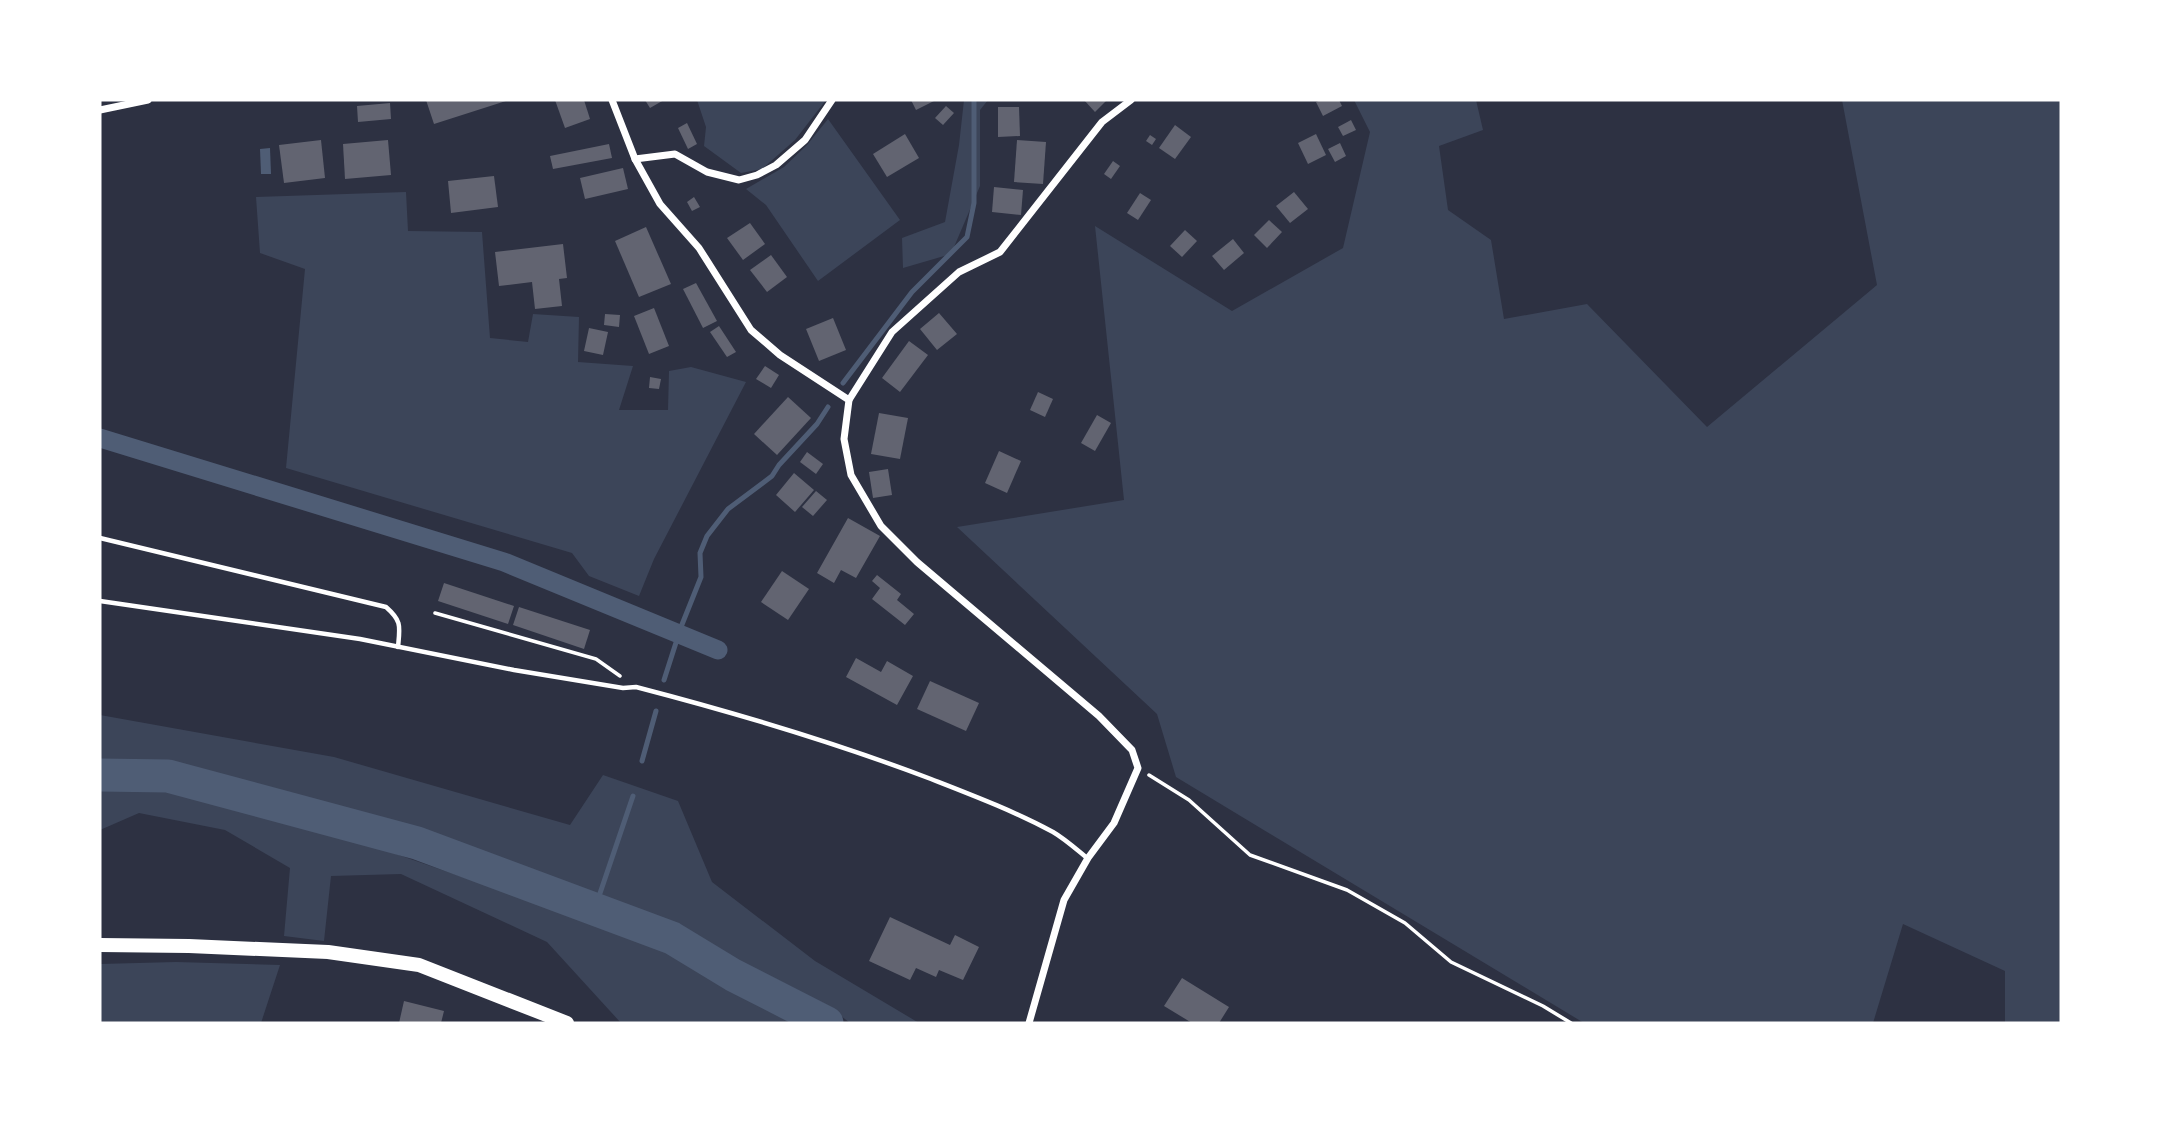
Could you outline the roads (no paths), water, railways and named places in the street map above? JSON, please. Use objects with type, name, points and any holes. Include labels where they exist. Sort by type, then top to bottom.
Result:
[{"type":"main road","points":[[100,945],[296,950],[358,955],[409,963],[567,1023]]},
{"type":"street","points":[[100,110],[148,100]]},
{"type":"street","points":[[612,100],[635,159],[660,204],[699,248],[751,330],[780,355],[849,400]]},
{"type":"street","points":[[635,159],[675,153],[707,172],[739,180],[757,175],[776,164],[804,140],[832,100]]},
{"type":"street","points":[[1029,1023],[1064,900],[1088,858],[1114,823],[1138,768],[1132,750],[1099,716],[916,562],[881,526],[851,475],[844,439],[849,400],[892,332],[959,272],[1000,252],[1102,122],[1131,100]]},
{"type":"lane","points":[[100,538],[386,607],[397,617],[400,627],[398,647]]},
{"type":"lane","points":[[100,601],[360,639],[514,670],[623,688],[636,687],[790,729],[878,759],[981,798],[1055,833],[1088,858]]},
{"type":"waterway","points":[[843,383],[912,292],[967,237],[974,203],[974,100]]},
{"type":"waterway","points":[[664,680],[701,577],[700,553],[707,536],[728,509],[772,476],[817,424],[828,407]]},
{"type":"waterway","points":[[100,438],[504,562],[718,650]]},
{"type":"waterway","points":[[642,761],[656,711]]},
{"type":"waterway","points":[[100,775],[168,776],[417,843],[672,938],[733,975],[827,1023]]},
{"type":"waterway","points":[[595,908],[633,796]]}]
